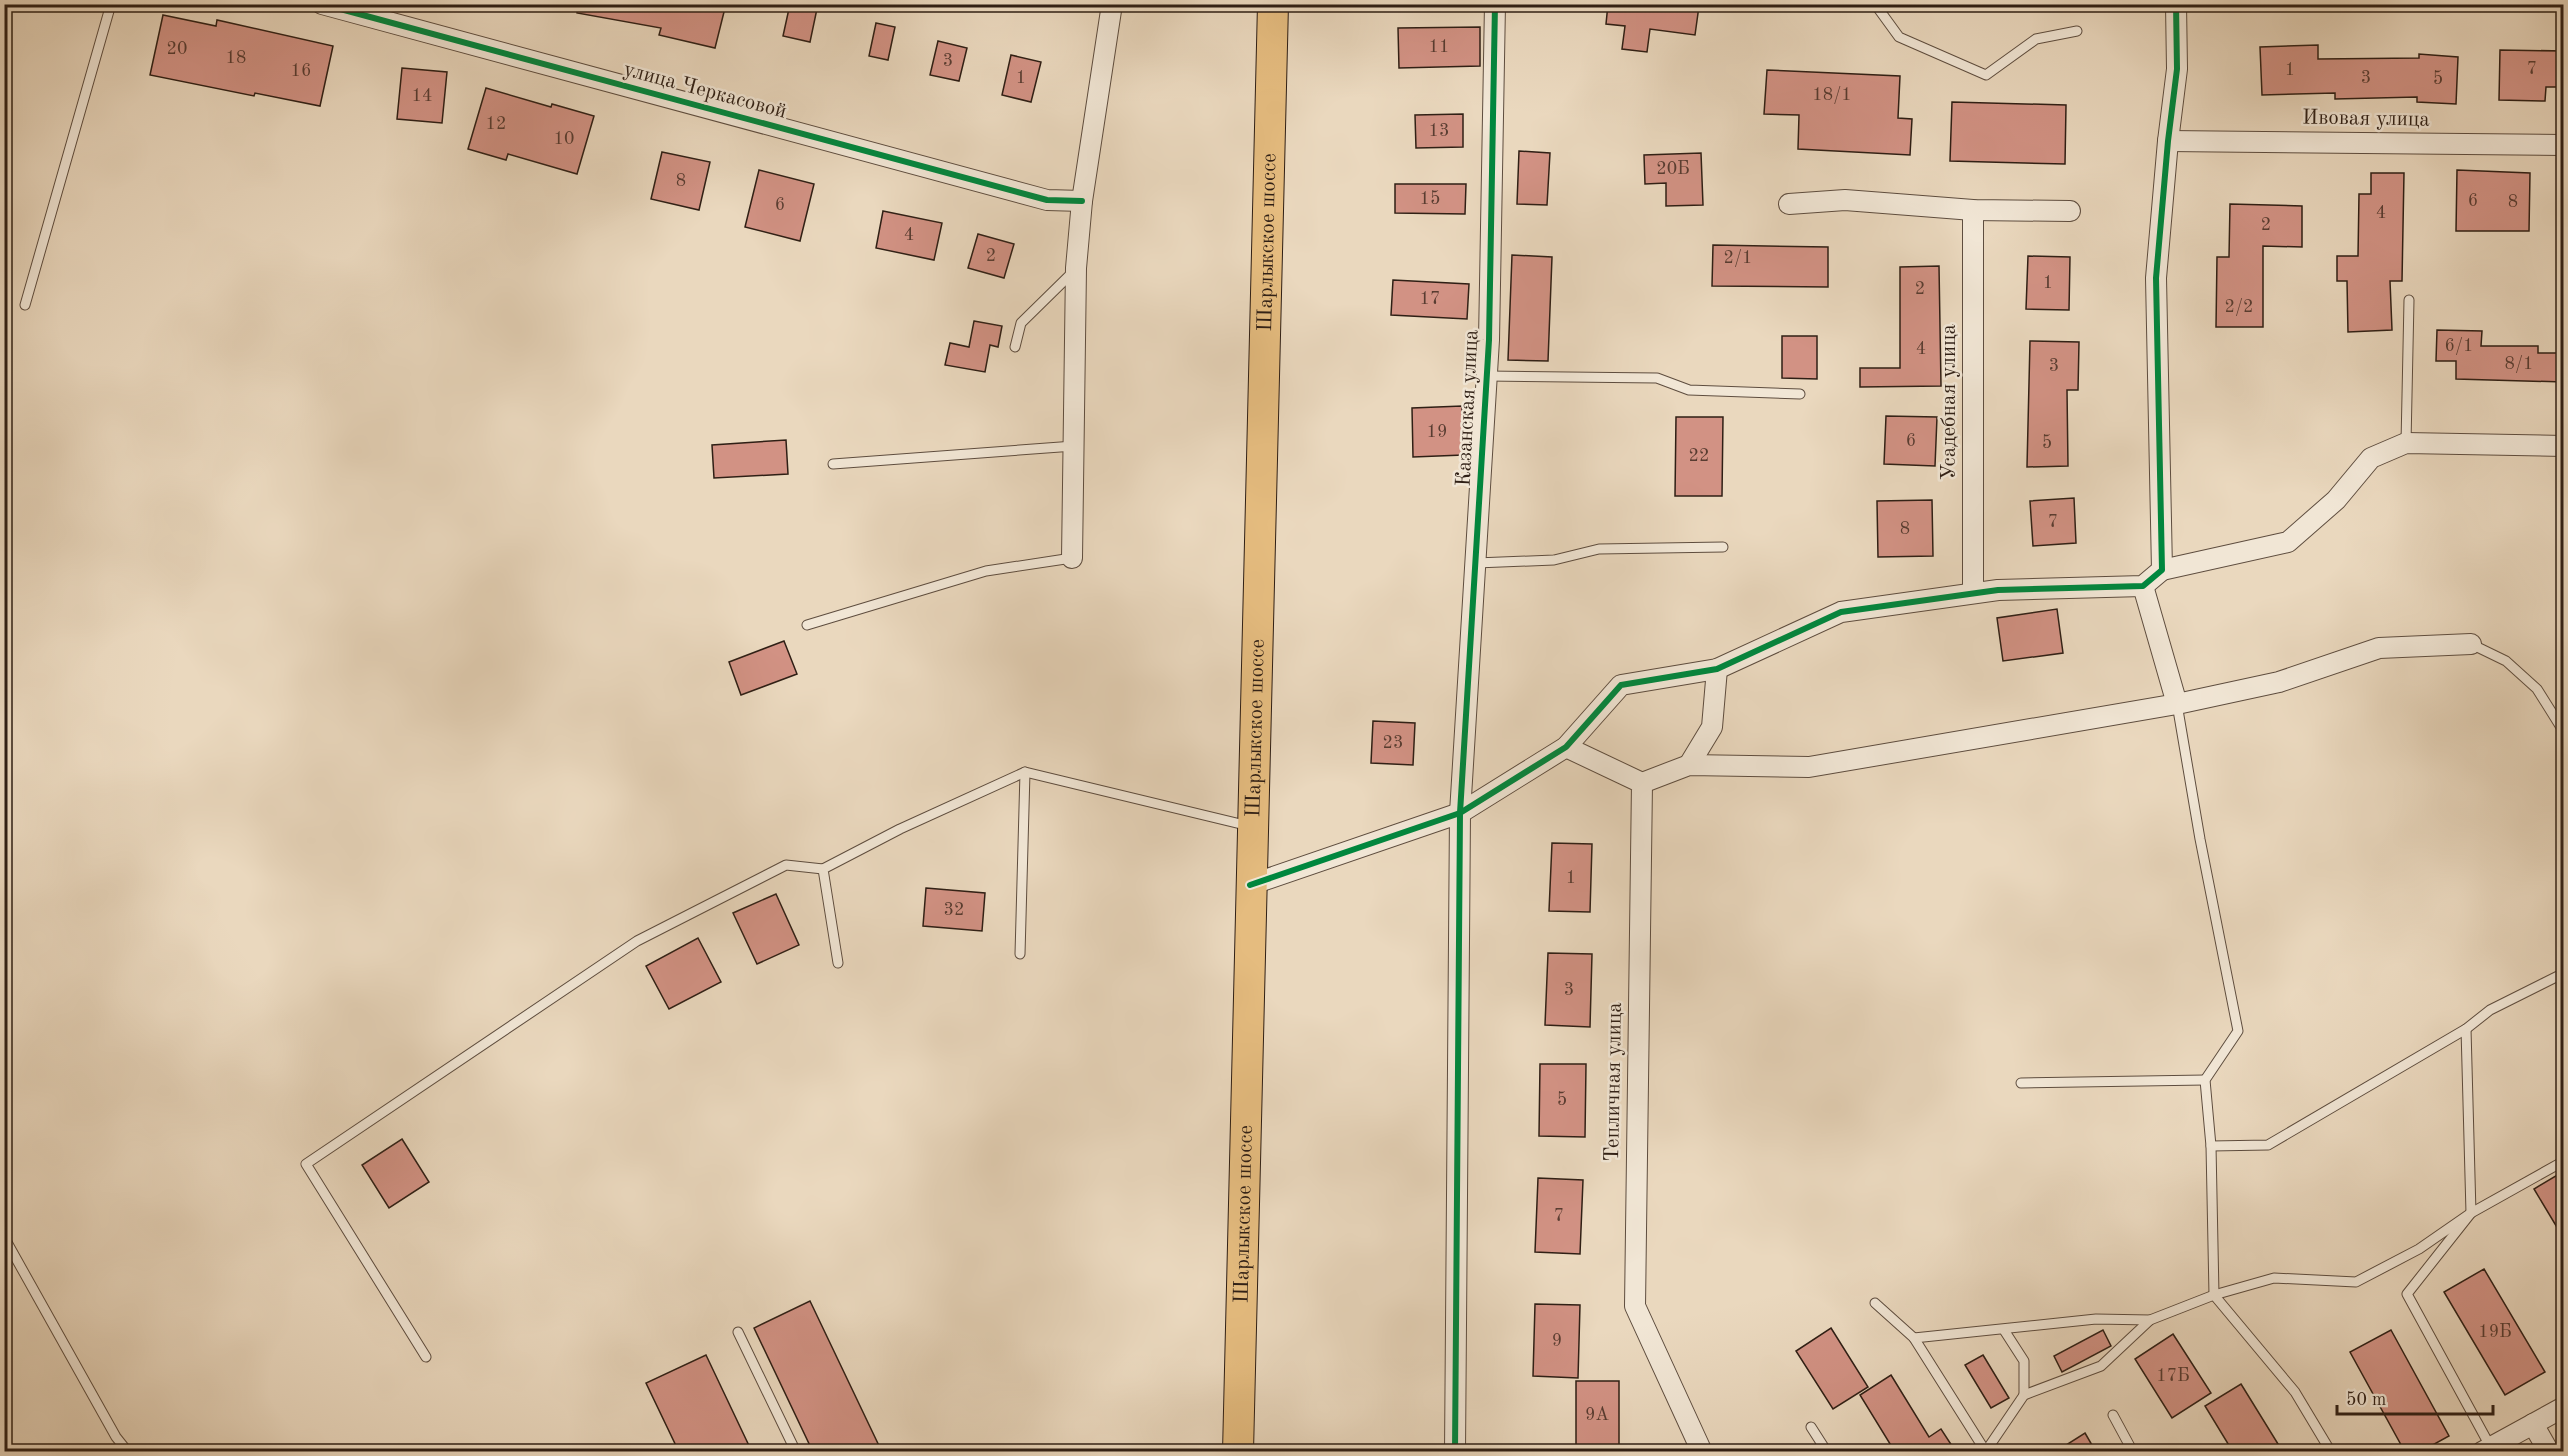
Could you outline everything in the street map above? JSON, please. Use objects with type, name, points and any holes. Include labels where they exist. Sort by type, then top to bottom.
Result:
[{"type":"main road","name":"Шарлыкское шоссе","points":[[1238,1452],[1273,4]]},
{"type":"street","name":"улица Черкасовой","points":[[322,4],[1047,200],[1082,201]]},
{"type":"street","points":[[1072,558],[1076,268],[1082,201],[1112,4]]},
{"type":"street","name":"Казанская улица","points":[[1455,1452],[1460,813],[1487,376],[1495,4]]},
{"type":"street","points":[[2162,570],[2156,278],[2177,69],[2176,4]]},
{"type":"street","name":"Ивовая улица","points":[[2168,141],[2564,145]]},
{"type":"street","points":[[1789,204],[1845,200],[1973,210],[2070,211]]},
{"type":"street","name":"Усадебная улица","points":[[1973,210],[1973,593]]},
{"type":"street","points":[[1250,885],[1460,813],[1566,747],[1622,685],[1717,669],[1841,612],[1998,590],[2143,586],[2162,570],[2288,542],[2336,500],[2371,458],[2406,443],[2564,446]]},
{"type":"street","points":[[2143,586],[2177,704]]},
{"type":"street","points":[[1566,747],[1642,783],[1689,765],[1809,767],[2177,704],[2279,682],[2379,648],[2471,644]]},
{"type":"street","points":[[1689,765],[1712,727],[1717,669]]},
{"type":"street","name":"Тепличная улица","points":[[1642,783],[1635,1306],[1702,1452]]},
{"type":"street","points":[[2486,1449],[2564,1407]]},
{"type":"street","points":[[2533,1424],[2549,1452]]},
{"type":"lane","points":[[25,305],[111,4]]},
{"type":"lane","points":[[1875,4],[1899,37],[1986,75],[2036,39],[2077,31]]},
{"type":"lane","points":[[1015,347],[1021,323],[1076,268]]},
{"type":"lane","points":[[2406,443],[2409,300]]},
{"type":"lane","points":[[1487,376],[1657,378],[1689,390],[1800,393]]},
{"type":"lane","points":[[834,464],[1074,446]]},
{"type":"lane","points":[[1476,563],[1554,560],[1599,549],[1723,547]]},
{"type":"lane","points":[[807,625],[986,571],[1072,558]]},
{"type":"lane","points":[[2471,644],[2506,661],[2537,689],[2564,732]]},
{"type":"lane","points":[[2177,704],[2200,838],[2238,1031],[2205,1080],[2211,1146],[2214,1295],[2295,1392],[2331,1452]]},
{"type":"lane","points":[[426,1357],[306,1164],[637,941],[786,865],[823,869],[900,829],[1025,772],[1252,827]]},
{"type":"lane","points":[[1020,954],[1025,772]]},
{"type":"lane","points":[[823,869],[838,963]]},
{"type":"lane","points":[[2211,1146],[2268,1145],[2466,1029],[2490,1010],[2564,973]]},
{"type":"lane","points":[[2466,1029],[2471,1213],[2407,1294],[2486,1449]]},
{"type":"lane","points":[[2021,1083],[2205,1080]]},
{"type":"lane","points":[[1875,1303],[1914,1338],[1986,1451],[2025,1395],[2100,1366],[2150,1320],[2214,1295],[2274,1278],[2356,1282],[2419,1249],[2471,1213],[2564,1161]]},
{"type":"lane","points":[[4,1237],[116,1437],[128,1452]]},
{"type":"lane","points":[[1914,1338],[2096,1319],[2150,1320]]},
{"type":"lane","points":[[2004,1330],[2024,1361],[2025,1395]]},
{"type":"lane","points":[[738,1332],[796,1452]]},
{"type":"lane","points":[[2113,1415],[2133,1452]]},
{"type":"lane","points":[[1811,1427],[1827,1452]]},
{"type":"building","points":[[578,4],[726,4],[715,48],[659,35],[661,28],[577,13]]},
{"type":"building","points":[[790,4],[818,4],[810,42],[783,36]]},
{"type":"building","points":[[1608,4],[1699,6],[1695,35],[1650,29],[1647,52],[1622,49],[1625,26],[1606,24]]},
{"type":"building","points":[[163,15],[216,26],[217,20],[333,46],[320,106],[255,93],[254,96],[150,75]]},
{"type":"building","points":[[876,23],[895,27],[888,60],[869,56]]},
{"type":"building","points":[[1480,27],[1480,66],[1399,68],[1398,28]]},
{"type":"building","points":[[938,41],[967,48],[959,81],[930,75]]},
{"type":"building","points":[[2318,45],[2318,59],[2419,58],[2419,54],[2458,57],[2456,104],[2417,102],[2417,97],[2335,99],[2335,93],[2262,95],[2260,47]]},
{"type":"building","points":[[2500,50],[2564,51],[2564,87],[2546,87],[2545,101],[2499,100]]},
{"type":"building","points":[[1011,55],[1041,62],[1031,102],[1002,95]]},
{"type":"building","points":[[402,68],[447,72],[442,123],[397,119]]},
{"type":"building","points":[[1767,70],[1900,76],[1898,118],[1912,119],[1910,155],[1798,149],[1799,115],[1764,114]]},
{"type":"building","points":[[486,88],[551,107],[552,104],[594,116],[577,174],[508,154],[506,160],[468,149]]},
{"type":"building","points":[[1952,102],[2066,105],[2065,164],[1950,161]]},
{"type":"building","points":[[1463,114],[1463,147],[1416,148],[1415,115]]},
{"type":"building","points":[[1519,151],[1550,153],[1547,205],[1517,204]]},
{"type":"building","points":[[662,152],[710,162],[699,210],[651,199]]},
{"type":"building","points":[[1701,153],[1703,205],[1666,206],[1666,183],[1645,184],[1644,155]]},
{"type":"building","points":[[759,170],[814,184],[800,241],[745,227]]},
{"type":"building","points":[[2457,170],[2530,173],[2529,231],[2456,231]]},
{"type":"building","points":[[2371,173],[2404,173],[2402,281],[2390,281],[2392,330],[2348,332],[2347,281],[2337,281],[2337,256],[2358,256],[2359,194],[2371,194]]},
{"type":"building","points":[[1395,184],[1466,184],[1465,214],[1395,213]]},
{"type":"building","points":[[2230,204],[2302,206],[2302,247],[2263,246],[2263,327],[2216,327],[2217,257],[2229,257]]},
{"type":"building","points":[[883,211],[942,223],[934,260],[876,248]]},
{"type":"building","points":[[978,234],[1014,244],[1004,278],[968,268]]},
{"type":"building","points":[[1713,245],[1828,247],[1828,287],[1712,286]]},
{"type":"building","points":[[1512,255],[1552,257],[1548,361],[1508,360]]},
{"type":"building","points":[[2028,256],[2070,257],[2069,310],[2026,309]]},
{"type":"building","points":[[1939,266],[1941,386],[1860,387],[1860,368],[1900,368],[1900,267]]},
{"type":"building","points":[[1393,280],[1469,284],[1467,319],[1391,315]]},
{"type":"building","points":[[974,321],[1002,326],[998,347],[990,345],[985,372],[945,365],[950,343],[969,347]]},
{"type":"building","points":[[2437,330],[2482,331],[2481,346],[2538,346],[2538,353],[2564,353],[2564,382],[2456,379],[2456,361],[2436,361]]},
{"type":"building","points":[[1782,336],[1817,336],[1817,379],[1782,378]]},
{"type":"building","points":[[2030,341],[2079,342],[2078,390],[2067,390],[2068,466],[2027,467]]},
{"type":"building","points":[[1462,406],[1463,455],[1413,457],[1412,408]]},
{"type":"building","points":[[1886,416],[1937,417],[1935,466],[1884,464]]},
{"type":"building","points":[[1676,417],[1723,417],[1722,496],[1675,496]]},
{"type":"building","points":[[786,440],[788,474],[714,478],[712,445]]},
{"type":"building","points":[[2074,498],[2076,543],[2033,546],[2030,501]]},
{"type":"building","points":[[1932,500],[1933,556],[1878,557],[1877,501]]},
{"type":"building","points":[[2057,609],[2063,653],[2003,661],[1997,618]]},
{"type":"building","points":[[784,641],[797,674],[741,695],[729,662]]},
{"type":"building","points":[[1373,721],[1415,723],[1413,765],[1371,763]]},
{"type":"building","points":[[1552,843],[1592,844],[1590,912],[1549,911]]},
{"type":"building","points":[[926,888],[985,893],[982,931],[923,926]]},
{"type":"building","points":[[776,894],[799,945],[757,964],[733,913]]},
{"type":"building","points":[[698,938],[721,982],[669,1009],[646,966]]},
{"type":"building","points":[[1548,953],[1592,954],[1590,1027],[1545,1025]]},
{"type":"building","points":[[1540,1064],[1586,1064],[1585,1137],[1539,1136]]},
{"type":"building","points":[[402,1139],[429,1182],[389,1208],[362,1165]]},
{"type":"building","points":[[2564,1171],[2564,1239],[2534,1189]]},
{"type":"building","points":[[1538,1178],[1583,1180],[1580,1254],[1535,1252]]},
{"type":"building","points":[[2484,1269],[2545,1372],[2505,1395],[2444,1292]]},
{"type":"building","points":[[810,1301],[882,1452],[813,1452],[754,1328]]},
{"type":"building","points":[[1535,1304],[1580,1305],[1578,1378],[1533,1376]]},
{"type":"building","points":[[1831,1328],[1868,1387],[1833,1409],[1796,1351]]},
{"type":"building","points":[[2103,1330],[2111,1346],[2062,1372],[2054,1356]]},
{"type":"building","points":[[2391,1330],[2449,1436],[2420,1452],[2405,1452],[2350,1352]]},
{"type":"building","points":[[2173,1334],[2211,1393],[2172,1418],[2135,1359]]},
{"type":"building","points":[[706,1355],[752,1452],[679,1452],[646,1383]]},
{"type":"building","points":[[1983,1355],[2009,1398],[1991,1408],[1965,1365]]},
{"type":"building","points":[[1891,1375],[1929,1437],[1941,1429],[1956,1452],[1895,1452],[1860,1395]]},
{"type":"building","points":[[1576,1381],[1619,1381],[1619,1448],[1576,1448]]},
{"type":"building","points":[[2241,1384],[2283,1452],[2233,1452],[2205,1406]]},
{"type":"building","points":[[2085,1433],[2096,1452],[2055,1452]]},
{"type":"cycle path","points":[[322,4],[1047,200],[1082,201]]},
{"type":"cycle path","points":[[1455,1452],[1460,813],[1489,340],[1495,4]]},
{"type":"cycle path","points":[[1250,885],[1460,813],[1566,747],[1621,685],[1717,669],[1841,612],[1998,590],[2143,586],[2162,570],[2156,278],[2177,69],[2176,4]]}]
